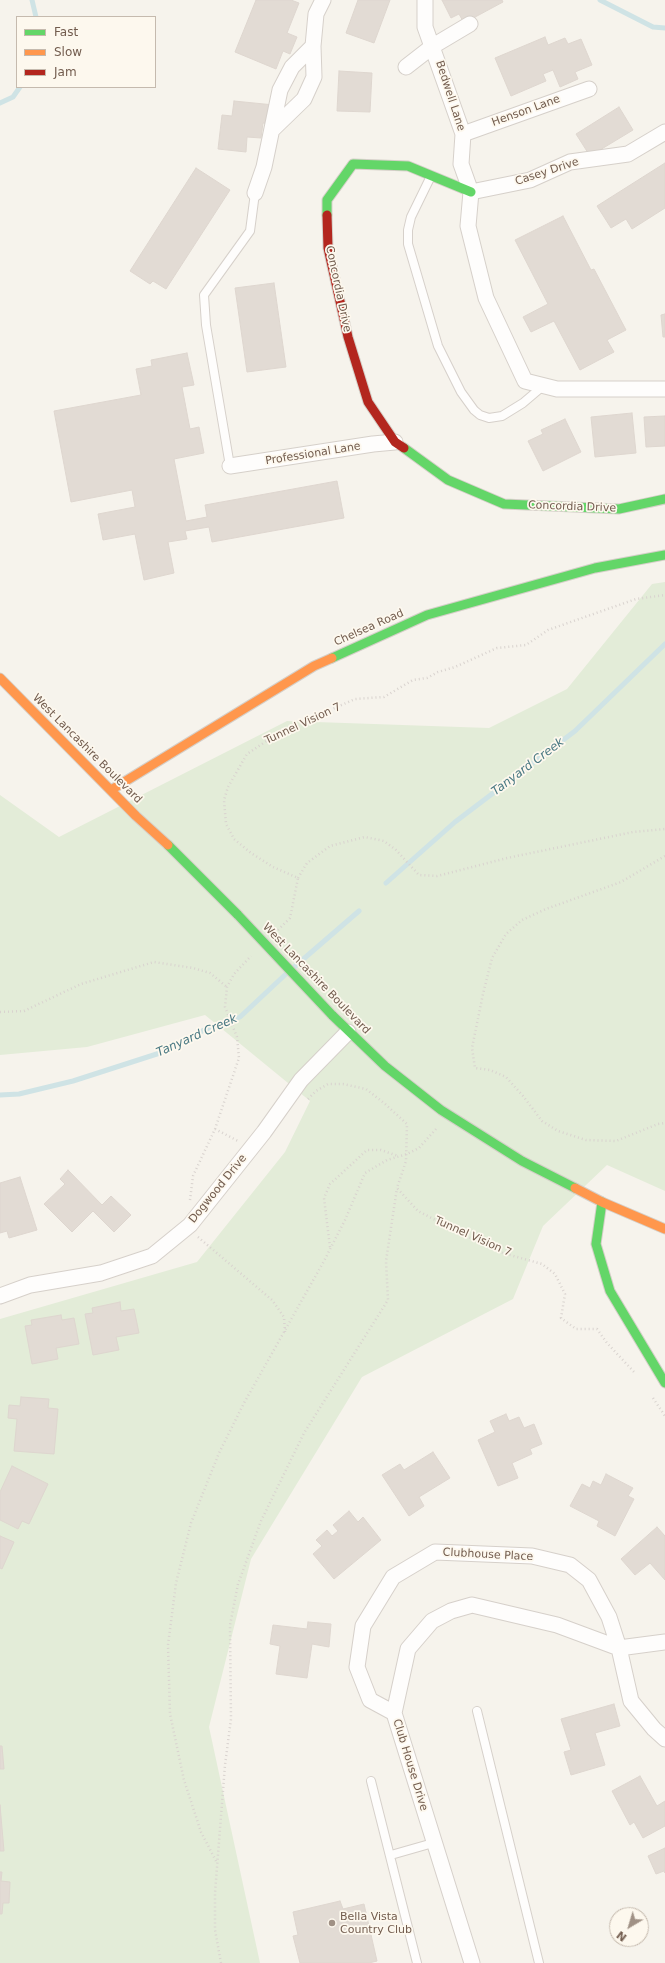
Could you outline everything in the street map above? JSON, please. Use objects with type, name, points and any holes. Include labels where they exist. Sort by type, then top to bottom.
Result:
[{"type":"street","points":[[273,129],[304,99],[314,77],[313,46],[316,14],[323,0]]},
{"type":"street","name":"Bedwell Lane","points":[[425,0],[425,27],[463,134],[461,164],[471,192]]},
{"type":"street","points":[[406,67],[433,46],[470,24]]},
{"type":"street","points":[[255,193],[264,167],[280,90],[292,67],[313,46]]},
{"type":"street","name":"Henson Lane","points":[[463,134],[589,89]]},
{"type":"street","name":"Casey Drive","points":[[471,192],[530,180],[570,162],[628,154],[665,132]]},
{"type":"street","name":"Concordia Drive","points":[[471,192],[408,166],[353,164],[327,200],[328,248],[348,337],[368,402],[395,442],[448,480],[504,504],[619,509],[665,499]]},
{"type":"street","points":[[471,192],[468,226],[486,298],[525,381],[557,389],[665,389]]},
{"type":"street","name":"Professional Lane","points":[[230,466],[395,442]]},
{"type":"street","name":"Chelsea Road","points":[[111,790],[314,666],[427,615],[595,568],[665,555]]},
{"type":"street","name":"West Lancashire Boulevard","points":[[0,678],[238,915],[332,1016],[385,1066],[441,1110],[522,1161],[602,1202],[665,1229]]},
{"type":"street","name":"Dogwood Drive","points":[[0,1296],[30,1285],[101,1274],[152,1256],[190,1225],[264,1132],[301,1080],[348,1032]]},
{"type":"street","points":[[602,1202],[596,1244],[610,1291],[665,1383]]},
{"type":"street","name":"Clubhouse Place","points":[[394,1713],[370,1700],[357,1667],[363,1626],[394,1577],[435,1552],[532,1556],[570,1565],[589,1580],[609,1617],[619,1648],[631,1701],[654,1729],[665,1739]]},
{"type":"street","name":"Club House Drive","points":[[472,1963],[433,1844],[394,1713],[408,1649],[432,1621],[451,1611],[472,1606],[557,1625],[619,1648],[665,1642]]},
{"type":"lane","points":[[431,175],[411,217],[408,230],[408,244],[438,346],[460,392],[474,410],[480,415],[489,418],[502,416],[543,386]]},
{"type":"lane","points":[[230,466],[206,325],[204,295],[250,232],[255,193]]},
{"type":"lane","points":[[478,1711],[539,1963]]},
{"type":"lane","points":[[371,1781],[391,1855],[417,1963]]},
{"type":"lane","points":[[391,1855],[433,1844]]},
{"type":"path","name":"Tunnel Vision 7","points":[[298,878],[273,867],[251,853],[234,839],[226,824],[224,800],[228,787],[247,754],[277,734],[355,699],[384,697],[413,680],[427,678],[497,648],[526,645],[548,630],[636,600],[665,595]]},
{"type":"path","points":[[273,934],[290,918],[298,878],[307,863],[330,846],[366,837],[384,841],[396,850],[419,875],[436,876],[507,858],[633,832],[665,829]]},
{"type":"path","points":[[665,856],[621,882],[546,909],[522,920],[506,934],[492,958],[472,1048],[474,1068],[490,1070],[506,1077],[524,1096],[542,1121],[558,1131],[586,1140],[616,1141],[658,1124],[665,1123]]},
{"type":"path","points":[[256,951],[234,974],[227,987],[225,1007],[235,1031],[239,1058],[215,1129],[193,1176],[190,1198],[190,1225],[202,1241],[250,1279],[272,1300],[284,1317],[285,1332]]},
{"type":"path","points":[[0,1012],[24,1011],[82,984],[154,962],[193,968],[210,973],[227,987]]},
{"type":"path","points":[[221,1963],[216,1930],[216,1861],[231,1719],[230,1625],[238,1584],[261,1521],[304,1433],[388,1300],[386,1261],[397,1188],[406,1162],[408,1148],[407,1124],[366,1089],[343,1084],[328,1084],[316,1091],[305,1103]]},
{"type":"path","points":[[216,1861],[201,1832],[184,1780],[170,1714],[168,1645],[176,1583],[191,1523],[219,1453],[244,1403],[285,1332],[330,1248],[365,1173],[387,1160],[407,1154],[419,1148],[437,1128]]},
{"type":"path","points":[[215,1129],[242,1143]]},
{"type":"path","points":[[330,1248],[324,1198],[330,1184],[367,1150],[380,1150],[398,1157]]},
{"type":"path","name":"Tunnel Vision 7","points":[[397,1188],[418,1211],[503,1253],[542,1264],[555,1274],[565,1294],[561,1318],[576,1329],[597,1329],[636,1374]]},
{"type":"path","points":[[652,1396],[665,1416]]},
{"type":"green space","points":[[665,582],[665,1191],[607,1165],[543,1226],[513,1299],[362,1377],[251,1559],[209,1727],[260,1963],[0,1963],[0,1319],[197,1262],[285,1152],[310,1101],[205,1015],[87,1047],[0,1055],[0,795],[59,837],[287,721],[489,728],[567,689],[652,584]]},
{"type":"building","points":[[256,0],[291,0],[299,3],[287,33],[297,37],[290,54],[283,51],[276,69],[235,52]]},
{"type":"building","points":[[358,0],[390,0],[374,43],[346,33]]},
{"type":"building","points":[[442,0],[502,0],[503,2],[464,23],[459,14],[451,18]]},
{"type":"building","points":[[545,37],[548,45],[565,38],[568,44],[581,39],[592,65],[575,72],[578,79],[560,87],[553,70],[543,74],[546,81],[511,96],[495,58]]},
{"type":"building","points":[[339,71],[372,73],[370,112],[337,111]]},
{"type":"building","points":[[234,101],[274,105],[272,124],[263,123],[261,138],[247,137],[246,152],[218,149],[222,115],[232,116]]},
{"type":"building","points":[[619,107],[633,130],[590,156],[576,134]]},
{"type":"building","points":[[665,163],[665,208],[632,229],[626,219],[611,228],[597,206]]},
{"type":"building","points":[[196,168],[230,190],[166,289],[153,281],[150,284],[130,271]]},
{"type":"building","points":[[563,216],[591,270],[594,269],[626,330],[607,340],[614,352],[580,370],[554,321],[531,332],[523,317],[548,304],[515,240]]},
{"type":"building","points":[[274,283],[286,367],[247,372],[235,288]]},
{"type":"building","points":[[665,314],[665,337],[663,337],[661,315]]},
{"type":"building","points":[[187,353],[194,385],[182,387],[190,429],[199,427],[204,453],[174,459],[186,521],[207,517],[205,505],[337,481],[344,518],[212,542],[209,527],[185,531],[187,539],[168,542],[174,573],[144,580],[135,534],[103,540],[98,514],[135,507],[132,490],[71,502],[54,411],[141,395],[136,369],[152,366],[151,360]]},
{"type":"building","points":[[632,413],[636,453],[595,457],[591,417]]},
{"type":"building","points":[[665,416],[665,446],[646,447],[644,417]]},
{"type":"building","points":[[565,419],[581,452],[543,471],[528,441],[543,434],[541,430]]},
{"type":"building","points":[[68,1170],[102,1205],[111,1196],[131,1215],[114,1232],[93,1211],[72,1232],[44,1204],[65,1184],[60,1179]]},
{"type":"building","points":[[20,1177],[37,1230],[9,1238],[7,1231],[0,1233],[0,1183]]},
{"type":"building","points":[[120,1302],[121,1311],[134,1309],[139,1333],[116,1337],[119,1350],[93,1355],[85,1314],[93,1313],[92,1308]]},
{"type":"building","points":[[61,1315],[62,1320],[74,1318],[79,1344],[56,1348],[58,1359],[32,1364],[25,1326],[32,1325],[31,1320]]},
{"type":"building","points":[[21,1397],[49,1399],[48,1408],[58,1409],[54,1454],[14,1451],[17,1419],[8,1418],[9,1405],[20,1406]]},
{"type":"building","points":[[506,1414],[509,1421],[519,1417],[524,1428],[534,1424],[542,1444],[530,1449],[532,1454],[512,1463],[518,1478],[498,1486],[478,1440],[495,1432],[490,1421]]},
{"type":"building","points":[[433,1452],[450,1478],[419,1497],[424,1506],[409,1516],[382,1475],[400,1464],[404,1470]]},
{"type":"building","points":[[12,1466],[48,1484],[29,1524],[22,1521],[18,1529],[0,1520],[0,1492]]},
{"type":"building","points":[[606,1474],[633,1488],[628,1496],[634,1499],[615,1536],[597,1526],[599,1521],[570,1506],[582,1484],[590,1488],[593,1481],[601,1485]]},
{"type":"building","points":[[349,1511],[358,1522],[363,1517],[381,1540],[334,1579],[313,1554],[322,1546],[316,1540],[327,1530],[332,1536],[338,1531],[333,1525]]},
{"type":"building","points":[[657,1527],[665,1536],[665,1580],[650,1563],[635,1575],[621,1559]]},
{"type":"building","points":[[0,1536],[14,1542],[2,1569],[0,1568]]},
{"type":"building","points":[[308,1622],[331,1624],[329,1647],[312,1644],[307,1678],[276,1674],[280,1646],[270,1644],[273,1625],[307,1629]]},
{"type":"building","points":[[614,1704],[620,1726],[595,1733],[605,1765],[571,1775],[564,1752],[571,1750],[561,1719]]},
{"type":"building","points":[[0,1746],[2,1746],[4,1769],[0,1769]]},
{"type":"building","points":[[640,1776],[657,1806],[665,1801],[665,1826],[643,1838],[634,1822],[630,1825],[612,1791]]},
{"type":"building","points":[[0,1805],[4,1851],[0,1851]]},
{"type":"building","points":[[665,1848],[665,1873],[664,1871],[656,1874],[648,1856]]},
{"type":"building","points":[[0,1872],[2,1872],[1,1881],[10,1882],[9,1903],[3,1903],[2,1914],[0,1914]]},
{"type":"building","name":"Bella Vista Country Club","points":[[340,1901],[343,1909],[364,1904],[377,1961],[369,1963],[300,1963],[293,1936],[298,1935],[293,1912]]},
{"type":"waterway","points":[[32,0],[36,16]]},
{"type":"waterway","points":[[600,0],[653,27],[665,28]]},
{"type":"waterway","points":[[0,103],[13,97],[19,88]]},
{"type":"waterway","name":"Tanyard Creek","points":[[386,883],[455,822],[575,731],[665,644]]},
{"type":"waterway","name":"Tanyard Creek","points":[[293,968],[359,911]]},
{"type":"waterway","name":"Tanyard Creek","points":[[0,1095],[19,1094],[73,1081],[163,1052],[204,1030],[240,1017],[287,973]]},
{"type":"traffic: fast","points":[[327,215],[327,200],[353,164],[408,166],[471,192]]},
{"type":"traffic: fast","points":[[404,448],[448,480],[504,504],[619,509],[665,499]]},
{"type":"traffic: fast","points":[[332,658],[427,615],[595,568],[665,555]]},
{"type":"traffic: fast","points":[[168,845],[238,915]]},
{"type":"traffic: fast","points":[[238,915],[332,1015]]},
{"type":"traffic: fast","points":[[332,1015],[385,1066],[441,1110],[522,1161],[575,1188]]},
{"type":"traffic: fast","points":[[602,1202],[596,1244],[610,1291],[665,1383]]},
{"type":"traffic: slow","points":[[111,790],[314,666],[332,658]]},
{"type":"traffic: slow","points":[[0,678],[136,816],[168,845]]},
{"type":"traffic: slow","points":[[575,1188],[602,1202],[665,1229]]},
{"type":"traffic: jam","points":[[327,215],[328,248],[348,337],[368,402],[395,442],[404,448]]},
{"type":"place","name":"Bella Vista Country Club","points":[[332,1923]]}]
